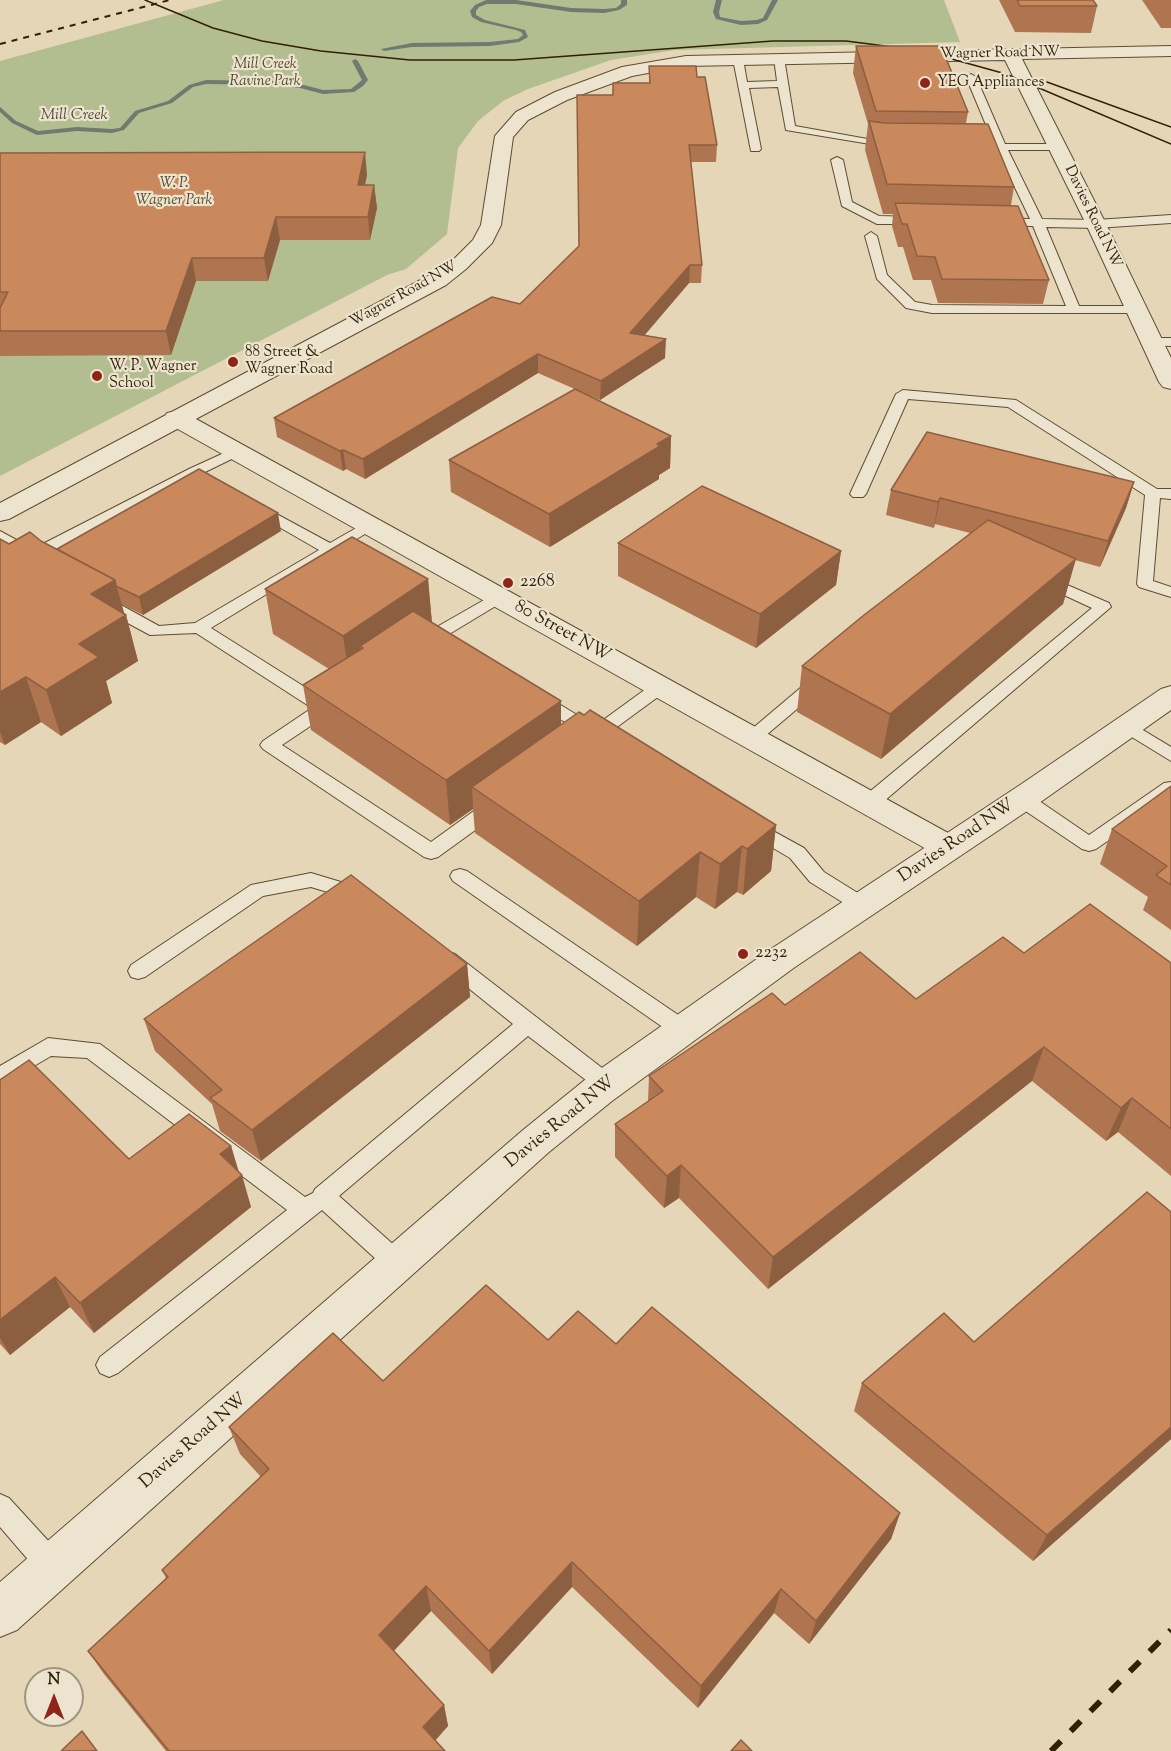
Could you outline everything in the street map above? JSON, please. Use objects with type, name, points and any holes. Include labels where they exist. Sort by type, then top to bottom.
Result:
[{"type":"street","name":"Wagner Road NW","points":[[0,513],[438,280],[468,258],[482,243],[491,225],[504,136],[530,111],[561,96],[628,71],[686,61],[1171,51]]},
{"type":"street","name":"Davies Road NW","points":[[1010,53],[1096,224],[1136,310],[1161,342],[1171,382]]},
{"type":"street","name":"80 Street NW","points":[[176,418],[948,847]]},
{"type":"street","name":"Davies Road NW","points":[[0,1613],[536,1141],[607,1084],[682,1029],[862,905],[1022,799],[1171,696]]},
{"type":"lane","points":[[778,58],[790,128],[880,146],[902,146]]},
{"type":"lane","points":[[738,59],[755,149]]},
{"type":"lane","points":[[971,77],[1001,147],[1038,223],[1074,309]]},
{"type":"lane","points":[[743,85],[783,84]]},
{"type":"lane","points":[[979,147],[1058,147]]},
{"type":"lane","points":[[837,160],[846,204],[877,220],[934,221]]},
{"type":"lane","points":[[992,222],[1096,224],[1171,219]]},
{"type":"lane","points":[[871,236],[881,276],[911,305],[932,309],[1136,310]]},
{"type":"lane","points":[[858,494],[903,394],[1011,402],[1153,494],[1171,494]]},
{"type":"lane","points":[[32,556],[237,451]]},
{"type":"lane","points":[[194,472],[215,484]]},
{"type":"lane","points":[[1153,494],[1145,584],[1171,592]]},
{"type":"lane","points":[[246,502],[328,549]]},
{"type":"lane","points":[[93,598],[156,631],[199,628],[370,526]]},
{"type":"lane","points":[[0,537],[47,568]]},
{"type":"lane","points":[[869,803],[1103,607],[1032,575]]},
{"type":"lane","points":[[465,655],[429,640],[498,597]]},
{"type":"lane","points":[[199,628],[325,708]]},
{"type":"lane","points":[[752,738],[831,670]]},
{"type":"lane","points":[[577,748],[660,687]]},
{"type":"lane","points":[[525,691],[616,746]]},
{"type":"lane","points":[[345,695],[269,745],[431,852],[509,796]]},
{"type":"lane","points":[[1128,727],[1171,755]]},
{"type":"lane","points":[[1022,799],[1089,844],[1171,788]]},
{"type":"lane","points":[[737,817],[797,853],[817,877],[862,905]]},
{"type":"lane","points":[[460,876],[682,1029]]},
{"type":"lane","points":[[138,971],[258,890],[311,880],[371,898]]},
{"type":"lane","points":[[436,950],[607,1084]]},
{"type":"lane","points":[[109,1365],[314,1203],[528,1024]]},
{"type":"lane","points":[[0,1077],[48,1047],[92,1050],[397,1263]]},
{"type":"lane","points":[[0,1508],[53,1567]]},
{"type":"green space","name":"W. P. Wagner Park","points":[[224,0],[944,0],[960,42],[675,50],[611,60],[528,89],[503,101],[478,121],[458,148],[447,234],[406,269],[387,275],[0,476],[0,61]]},
{"type":"building","points":[[1017,0],[1093,0],[1097,6],[1020,6]]},
{"type":"building","points":[[856,46],[941,46],[968,112],[876,111]]},
{"type":"building","points":[[649,66],[696,66],[697,77],[705,77],[717,145],[689,145],[702,265],[690,265],[630,333],[666,339],[601,381],[538,354],[363,459],[343,450],[340,451],[274,418],[492,297],[520,304],[579,246],[577,95],[613,95],[613,83],[650,83]]},
{"type":"building","points":[[869,121],[988,124],[1014,187],[887,184]]},
{"type":"building","points":[[365,152],[358,185],[374,185],[368,217],[276,217],[264,258],[192,258],[166,331],[0,331],[0,308],[8,292],[0,292],[0,153]]},
{"type":"building","points":[[895,203],[1018,206],[1049,280],[942,279],[935,257],[917,256],[907,224],[902,224]]},
{"type":"building","points":[[575,389],[671,436],[657,444],[660,446],[549,514],[449,460]]},
{"type":"building","points":[[927,432],[1134,482],[1108,541],[940,498],[938,502],[891,490]]},
{"type":"building","points":[[199,469],[278,513],[139,597],[116,586],[115,580],[57,549]]},
{"type":"building","points":[[702,486],[841,551],[760,614],[618,543]]},
{"type":"building","points":[[988,520],[1076,559],[890,714],[802,666],[864,615]]},
{"type":"building","points":[[30,532],[41,541],[115,580],[91,594],[126,615],[79,644],[99,657],[46,690],[26,677],[0,692],[0,539],[9,544]]},
{"type":"building","points":[[352,537],[428,579],[343,636],[265,589]]},
{"type":"building","points":[[413,611],[561,701],[446,780],[303,685],[363,648],[360,646]]},
{"type":"building","points":[[590,710],[776,825],[747,849],[742,846],[720,864],[700,852],[639,901],[472,787],[579,712],[584,715]]},
{"type":"building","points":[[1171,786],[1171,885],[1156,875],[1167,866],[1112,829]]},
{"type":"building","points":[[351,875],[467,964],[252,1130],[210,1098],[222,1090],[144,1019]]},
{"type":"building","points":[[1090,904],[1171,963],[1171,1129],[1132,1098],[1121,1108],[1044,1047],[773,1257],[681,1165],[667,1176],[615,1124],[663,1091],[649,1076],[772,993],[785,1005],[860,952],[916,999],[1003,937],[1024,953]]},
{"type":"building","points":[[29,1060],[129,1159],[189,1114],[231,1146],[220,1154],[242,1175],[80,1303],[55,1277],[0,1320],[0,1080]]},
{"type":"building","points":[[1147,1192],[1171,1212],[1171,1427],[1047,1535],[862,1383],[944,1313],[974,1342]]},
{"type":"building","points":[[486,1285],[548,1340],[578,1311],[616,1344],[652,1307],[900,1513],[816,1621],[781,1589],[701,1686],[572,1562],[489,1651],[426,1586],[379,1635],[444,1705],[423,1727],[445,1751],[169,1751],[88,1651],[168,1577],[162,1570],[269,1469],[229,1427],[333,1333],[383,1381]]},
{"type":"building","points":[[82,1731],[97,1751],[61,1751]]},
{"type":"building","points":[[741,1740],[752,1751],[731,1751]]},
{"type":"waterway","name":"Mill Creek","points":[[384,49],[412,45],[490,44],[519,40],[526,36],[518,29],[483,21],[474,16],[473,11],[477,6],[486,2],[516,2],[571,10],[604,11],[617,9],[624,5],[624,0]]},
{"type":"waterway","name":"Mill Creek","points":[[719,0],[716,12],[718,18],[741,23],[758,22],[765,19],[775,0]]},
{"type":"waterway","name":"Mill Creek","points":[[0,109],[14,122],[37,133],[77,129],[112,131],[122,129],[137,112],[170,102],[191,86],[206,82],[276,83],[323,92],[352,91],[365,80],[355,61]]},
{"type":"tram line","points":[[145,0],[213,28],[262,41],[321,51],[410,60],[514,60],[773,41],[846,41],[901,48]]},
{"type":"tram line","points":[[930,53],[1006,74],[1171,144]]},
{"type":"tram line","points":[[1047,82],[1171,127]]},
{"type":"railway","points":[[0,44],[170,0]]},
{"type":"railway","points":[[1051,1751],[1171,1630]]},
{"type":"place","name":"YEG Appliances","points":[[925,83]]},
{"type":"place","name":"88 Street & Wagner Road","points":[[233,362]]},
{"type":"place","name":"W. P. Wagner School","points":[[97,376]]},
{"type":"place","name":"2268","points":[[508,583]]},
{"type":"place","name":"2232","points":[[743,954]]},
{"type":"park label","name":"Mill Creek Ravine Park","points":[[265,74]]}]
